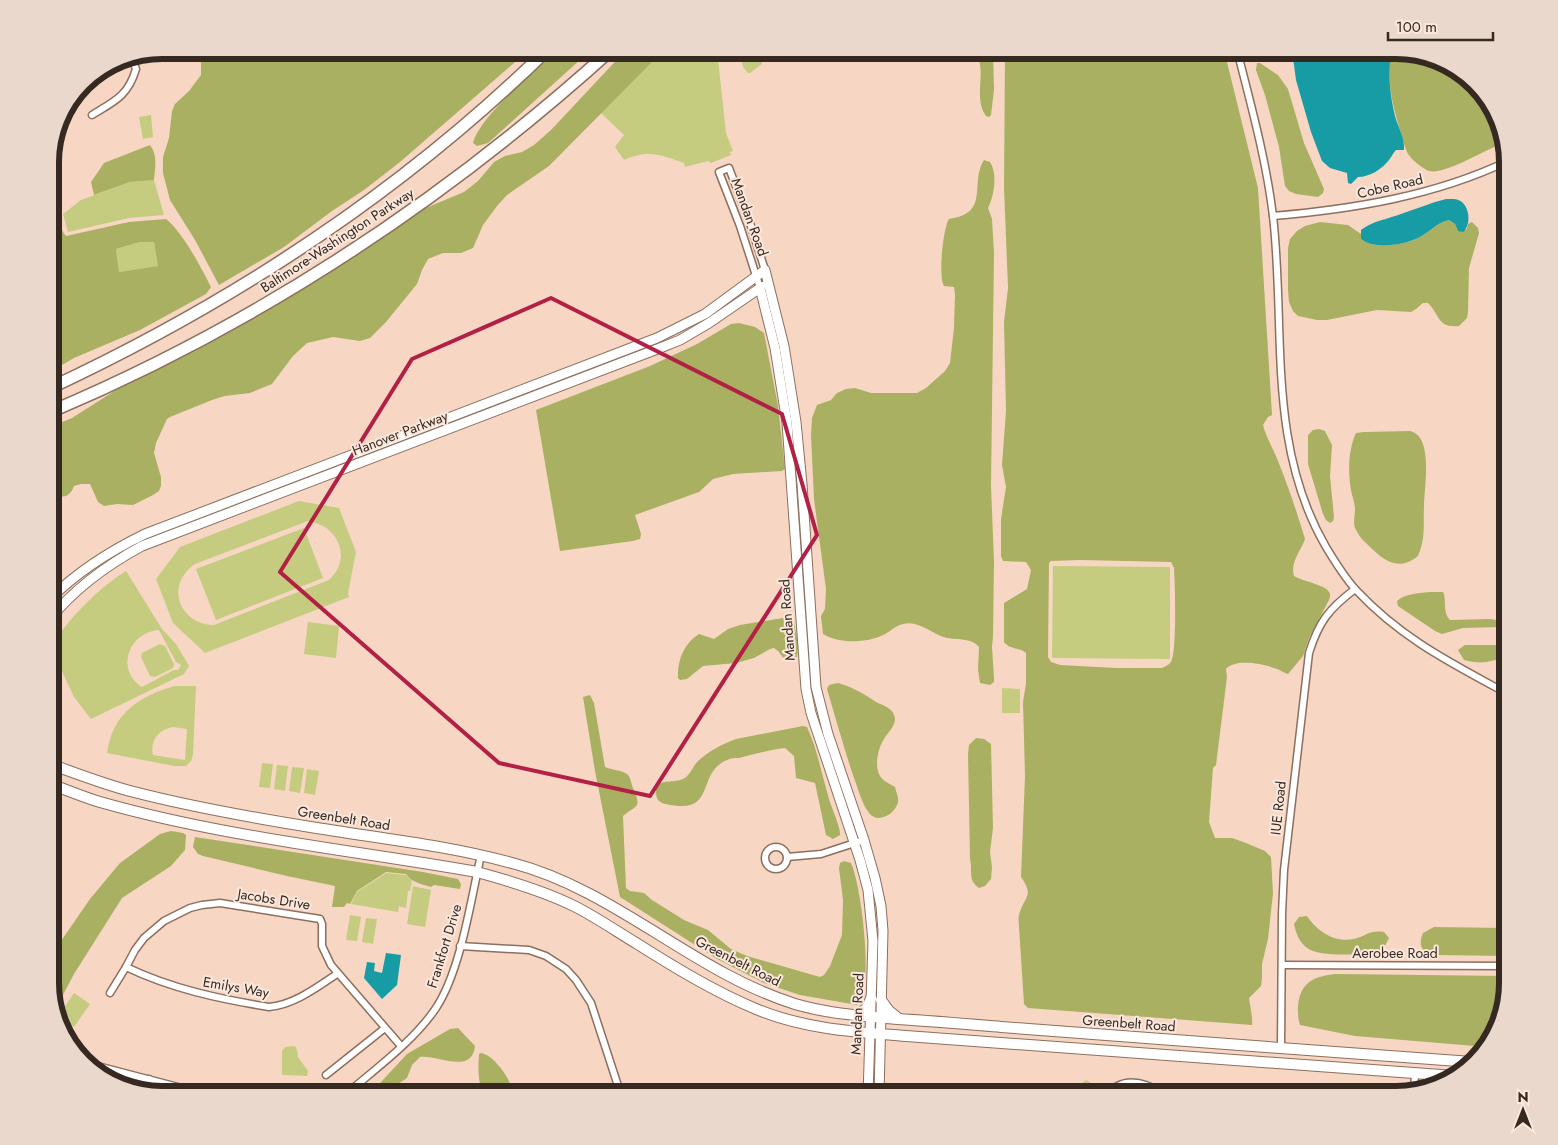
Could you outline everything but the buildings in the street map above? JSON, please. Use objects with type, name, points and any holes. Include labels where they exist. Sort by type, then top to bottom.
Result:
[{"type":"highway","name":"Baltimore-Washington Parkway","points":[[59,384],[104,363],[212,304],[302,248],[386,188],[435,150],[537,59]]},
{"type":"highway","name":"Baltimore-Washington Parkway","points":[[59,408],[168,357],[315,275],[402,218],[484,158],[565,92],[601,59]]},
{"type":"main road","name":"Greenbelt Road","points":[[59,767],[134,792],[198,807],[481,854],[519,864],[560,878],[585,890],[720,971],[754,988],[809,1007],[858,1016],[1464,1061]]},
{"type":"main road","points":[[59,787],[99,802],[190,824],[296,844],[477,872],[514,882],[574,906],[706,985],[755,1009],[803,1024],[881,1034],[1443,1075]]},
{"type":"main road","points":[[858,1016],[876,999],[899,1019]]},
{"type":"street","points":[[1239,59],[1262,151],[1273,216],[1284,414],[1288,447],[1296,479],[1311,518],[1332,556],[1355,589],[1380,614],[1411,639],[1499,689]]},
{"type":"street","points":[[92,114],[121,97],[131,84],[136,69],[134,63]]},
{"type":"street","name":"Cobe Road","points":[[1273,216],[1345,209],[1408,196],[1443,186],[1499,164]]},
{"type":"street","name":"Mandan Road","points":[[876,999],[882,919],[876,883],[864,840],[828,734],[816,687],[796,422],[784,346],[765,270],[729,168],[719,172],[731,199],[760,288],[775,348],[788,435],[806,689],[811,713],[865,879],[872,920],[876,1017],[881,1034],[879,1086]]},
{"type":"street","name":"Hanover Parkway","points":[[59,591],[75,576],[102,557],[145,534],[663,335],[705,314],[765,270]]},
{"type":"street","name":"Hanover Parkway","points":[[59,610],[96,575],[142,546],[680,340],[709,323],[768,282]]},
{"type":"street","name":"IUE Road","points":[[1281,1048],[1284,870],[1309,653],[1320,625],[1327,615],[1336,603],[1355,589]]},
{"type":"street","points":[[787,857],[821,854],[864,840]]},
{"type":"street","name":"Frankfort Drive","points":[[355,1086],[425,1022],[441,999],[460,946],[481,854]]},
{"type":"street","name":"Jacobs Drive","points":[[110,993],[144,938],[164,921],[190,908],[220,903],[320,919],[322,924],[322,946],[338,974],[401,1046]]},
{"type":"street","points":[[460,946],[529,950],[546,956],[566,969],[576,980],[591,1003],[618,1086]]},
{"type":"street","name":"Aerobee Road","points":[[1282,965],[1499,966]]},
{"type":"street","name":"Emilys Way","points":[[126,967],[150,978],[198,993],[269,1007],[278,1006],[293,1000],[338,974]]},
{"type":"street","name":"Mandan Road","points":[[868,1086],[870,1033],[876,1017]]},
{"type":"street","points":[[326,1075],[385,1028]]},
{"type":"street","points":[[103,1068],[173,1086]]},
{"type":"street","points":[[1414,1084],[1415,1074]]},
{"type":"street","points":[[1427,1074],[1427,1081]]},
{"type":"street","points":[[148,1085],[149,1080]]},
{"type":"street","points":[[1116,1086],[1128,1082],[1150,1086]]},
{"type":"highlighted area","points":[[551,298],[782,414],[817,535],[650,796],[499,763],[280,572],[412,359]]},
{"type":"green space","points":[[201,59],[519,59],[400,162],[364,190],[284,247],[219,285],[195,240],[170,200],[163,173],[163,157],[169,138],[172,111],[175,104],[189,91],[201,75]]},
{"type":"green space","points":[[548,59],[581,59],[488,143],[477,146],[473,143],[477,132],[486,120],[523,81]]},
{"type":"green space","points":[[618,59],[655,59],[549,166],[507,195],[483,225],[473,248],[461,253],[443,253],[428,259],[417,284],[386,322],[370,338],[360,341],[333,337],[307,343],[293,356],[272,384],[250,393],[225,396],[212,400],[167,419],[156,443],[154,453],[161,477],[161,486],[159,491],[153,495],[133,505],[117,504],[104,506],[98,502],[90,484],[81,484],[74,486],[68,495],[59,496],[59,423],[72,418],[168,357],[402,218],[464,192],[478,181],[494,162],[505,156],[522,152],[534,145],[551,130]]},
{"type":"green space","points":[[655,59],[718,59],[726,133],[733,151],[730,152],[731,155],[711,163],[708,161],[685,167],[684,163],[654,154],[640,155],[624,160],[615,147],[624,135],[601,113]]},
{"type":"green space","points":[[741,59],[762,59],[762,64],[750,73],[743,67]]},
{"type":"green space","points":[[978,59],[993,59],[994,90],[991,115],[989,117],[986,116],[980,100]]},
{"type":"green space","points":[[1005,59],[1226,59],[1258,188],[1272,415],[1268,417],[1263,425],[1296,509],[1305,539],[1293,566],[1294,576],[1323,587],[1330,593],[1329,600],[1309,638],[1303,656],[1288,674],[1271,667],[1250,663],[1236,664],[1226,669],[1227,677],[1216,765],[1213,768],[1209,822],[1215,838],[1232,838],[1265,851],[1271,857],[1273,893],[1268,939],[1262,964],[1261,986],[1249,998],[1252,1025],[1028,1008],[1024,1004],[1019,915],[1028,893],[1021,877],[1025,776],[1023,702],[1026,683],[1026,653],[1006,645],[1004,642],[1004,603],[1027,589],[1031,570],[1026,562],[1003,561],[1001,556],[1001,519],[1006,487],[1002,465],[1006,411],[1004,322],[1008,288],[1004,188]],"holes":[[[1051,561],[1171,562],[1174,568],[1174,645],[1173,656],[1169,664],[1162,668],[1116,668],[1060,665],[1051,662],[1048,657],[1049,563]]]},
{"type":"green space","points":[[1403,59],[1430,64],[1454,76],[1482,104],[1494,128],[1498,145],[1445,169],[1429,171],[1418,164],[1407,152],[1398,123],[1390,81],[1390,60]]},
{"type":"green space","points":[[1257,63],[1278,75],[1288,89],[1304,143],[1324,189],[1323,193],[1318,197],[1296,194],[1289,191],[1285,186],[1279,147],[1256,70]]},
{"type":"green space","points":[[151,115],[153,137],[143,139],[139,117]]},
{"type":"green space","points":[[150,145],[155,157],[154,180],[130,182],[94,195],[91,182],[104,163]]},
{"type":"green space","points":[[984,160],[990,162],[994,173],[992,197],[988,208],[992,219],[994,253],[991,486],[994,561],[992,647],[994,682],[990,685],[980,683],[978,670],[979,647],[976,644],[969,641],[947,638],[915,624],[900,625],[876,638],[861,641],[837,640],[823,634],[821,616],[825,609],[826,589],[814,499],[811,435],[812,418],[817,405],[831,400],[837,393],[855,388],[871,393],[917,393],[926,388],[945,371],[950,363],[955,294],[954,287],[944,286],[942,281],[941,263],[945,232],[949,219],[962,216],[970,211],[975,204],[978,178]]},
{"type":"green space","points":[[154,180],[164,215],[129,218],[68,232],[63,214],[81,200],[130,182]]},
{"type":"green space","points":[[166,219],[185,241],[211,287],[206,294],[140,330],[74,358],[59,367],[59,221],[66,236],[129,222]],"holes":[[[140,242],[154,242],[158,266],[119,272],[116,249]]]},
{"type":"green space","points":[[1449,220],[1455,224],[1458,231],[1467,229],[1468,224],[1472,222],[1478,228],[1479,233],[1469,268],[1467,318],[1459,326],[1443,323],[1428,303],[1423,303],[1411,312],[1377,310],[1327,320],[1298,316],[1293,311],[1289,302],[1288,290],[1288,248],[1290,239],[1305,226],[1320,222],[1348,225],[1361,234],[1361,239],[1367,242],[1389,245],[1405,243],[1418,238]]},
{"type":"green space","points":[[140,242],[154,242],[159,266],[119,272],[116,249]]},
{"type":"green space","points":[[739,323],[755,327],[764,333],[778,406],[785,469],[782,471],[733,474],[713,479],[699,492],[635,515],[641,534],[640,539],[560,551],[536,410],[650,366],[697,344],[731,324]]},
{"type":"green space","points":[[1313,430],[1325,431],[1332,445],[1330,476],[1334,517],[1330,523],[1323,514],[1308,464],[1308,435]]},
{"type":"green space","points":[[1410,431],[1417,435],[1422,442],[1425,452],[1426,476],[1423,537],[1418,556],[1410,561],[1397,564],[1384,559],[1378,554],[1363,540],[1355,528],[1355,507],[1349,476],[1349,462],[1356,433]]},
{"type":"green space","points":[[299,501],[339,508],[356,552],[348,593],[349,597],[205,653],[173,623],[156,579],[180,547]],"holes":[[[308,521],[318,524],[334,536],[339,544],[341,553],[340,562],[329,580],[214,625],[202,623],[184,611],[178,592],[180,582],[186,572],[195,564]]]},
{"type":"green space","points":[[304,528],[323,578],[216,620],[196,569]]},
{"type":"green space","points":[[1053,566],[1170,567],[1170,659],[1052,658]]},
{"type":"green space","points":[[126,571],[162,629],[176,644],[189,666],[184,674],[91,719],[74,697],[59,665],[59,634],[84,605],[105,586]],"holes":[[[159,630],[176,662],[181,666],[178,670],[174,670],[142,687],[129,671],[129,652],[133,644],[140,637],[149,632]]]},
{"type":"green space","points":[[1443,592],[1446,611],[1450,620],[1490,619],[1499,620],[1499,627],[1463,628],[1442,634],[1398,606],[1397,601],[1413,594]]},
{"type":"green space","points":[[783,618],[794,620],[798,653],[794,662],[785,660],[774,648],[754,658],[736,663],[703,666],[687,679],[680,680],[678,678],[682,653],[689,642],[699,634],[714,639],[728,629],[740,625]]},
{"type":"green space","points":[[308,622],[339,626],[336,658],[304,654]]},
{"type":"green space","points":[[160,644],[165,646],[174,664],[173,668],[155,677],[150,676],[141,657],[142,653]]},
{"type":"green space","points":[[1465,645],[1499,645],[1499,660],[1473,662],[1464,660],[1458,650]]},
{"type":"green space","points":[[838,683],[863,694],[891,710],[895,718],[894,725],[880,747],[877,767],[881,778],[895,787],[898,802],[894,810],[882,818],[877,818],[869,813],[860,796],[850,767],[827,689],[829,685]]},
{"type":"green space","points":[[174,686],[196,686],[193,755],[191,761],[186,766],[174,766],[107,753],[110,739],[121,717],[139,701]],"holes":[[[173,727],[187,729],[185,760],[153,755],[154,740],[159,733]]]},
{"type":"green space","points":[[1002,688],[1020,689],[1020,713],[1002,713]]},
{"type":"green space","points":[[590,695],[594,703],[605,767],[628,775],[637,800],[637,805],[623,816],[626,888],[630,891],[644,893],[684,920],[708,930],[731,949],[747,956],[820,977],[824,975],[830,966],[842,935],[843,900],[840,863],[844,861],[851,863],[859,892],[866,959],[862,995],[857,1005],[800,995],[764,983],[717,959],[620,897],[595,771],[583,697]]},
{"type":"green space","points":[[803,726],[807,727],[814,743],[829,799],[839,827],[840,835],[833,839],[826,835],[815,783],[796,778],[794,756],[785,748],[732,758],[717,766],[711,774],[700,799],[693,804],[682,806],[662,803],[658,800],[656,786],[683,779],[690,773],[698,761],[721,746],[736,739]]},
{"type":"green space","points":[[976,738],[984,739],[991,744],[993,828],[990,852],[991,879],[985,886],[979,888],[973,882],[970,859],[968,754],[969,745]]},
{"type":"green space","points":[[262,763],[273,764],[270,788],[259,787]]},
{"type":"green space","points":[[277,765],[288,766],[285,791],[274,789]]},
{"type":"green space","points":[[292,767],[304,768],[300,793],[289,791]]},
{"type":"green space","points":[[307,769],[319,771],[315,795],[304,793]]},
{"type":"green space","points":[[171,831],[183,833],[186,835],[185,850],[171,866],[122,898],[74,974],[60,1000],[59,945],[61,941],[90,899],[120,863],[160,834]]},
{"type":"green space","points":[[195,837],[423,872],[458,879],[461,884],[460,889],[434,885],[431,887],[414,881],[406,874],[386,872],[357,891],[350,904],[347,903],[344,907],[332,907],[335,886],[203,856],[198,854],[193,847]]},
{"type":"green space","points":[[386,873],[406,875],[412,881],[410,891],[408,891],[406,908],[399,906],[398,912],[351,904],[357,892]]},
{"type":"green space","points":[[413,886],[431,890],[425,927],[407,924]]},
{"type":"green space","points":[[350,915],[361,917],[357,941],[346,940]]},
{"type":"green space","points":[[1307,916],[1321,931],[1340,939],[1354,939],[1379,932],[1384,932],[1389,938],[1382,952],[1332,954],[1314,951],[1302,943],[1294,924],[1299,917]]},
{"type":"green space","points":[[366,918],[377,919],[373,944],[362,942]]},
{"type":"green space","points":[[1434,927],[1499,928],[1499,956],[1434,955],[1423,950],[1421,941],[1423,933]]},
{"type":"green space","points":[[1335,974],[1499,976],[1496,1010],[1489,1029],[1478,1046],[1355,1036],[1300,1025],[1298,1003],[1304,987],[1311,981]]},
{"type":"green space","points":[[74,993],[90,1004],[74,1027],[67,1023],[62,1011]]},
{"type":"green space","points":[[458,1028],[475,1046],[473,1055],[468,1060],[453,1062],[420,1057],[412,1065],[407,1078],[397,1086],[377,1086],[407,1054],[450,1029]]},
{"type":"green space","points":[[295,1046],[298,1057],[308,1071],[307,1076],[282,1075],[282,1051],[285,1047]]},
{"type":"green space","points":[[479,1054],[486,1055],[497,1064],[511,1086],[480,1086],[478,1068]]},
{"type":"green space","points":[[1086,1080],[1090,1082],[1090,1086],[1082,1086],[1082,1083]]},
{"type":"water","points":[[1293,59],[1391,59],[1389,75],[1391,91],[1404,150],[1396,150],[1379,169],[1367,176],[1358,177],[1351,184],[1348,183],[1347,173],[1330,168],[1322,161],[1311,132],[1296,80]]},
{"type":"water","points":[[1446,199],[1454,199],[1465,205],[1468,213],[1468,222],[1463,232],[1458,231],[1455,224],[1449,220],[1418,238],[1405,243],[1381,245],[1361,239],[1361,230],[1370,224]]},
{"type":"water","points":[[386,953],[401,955],[397,985],[382,999],[364,978],[367,962],[375,963],[374,971],[382,973]]}]
